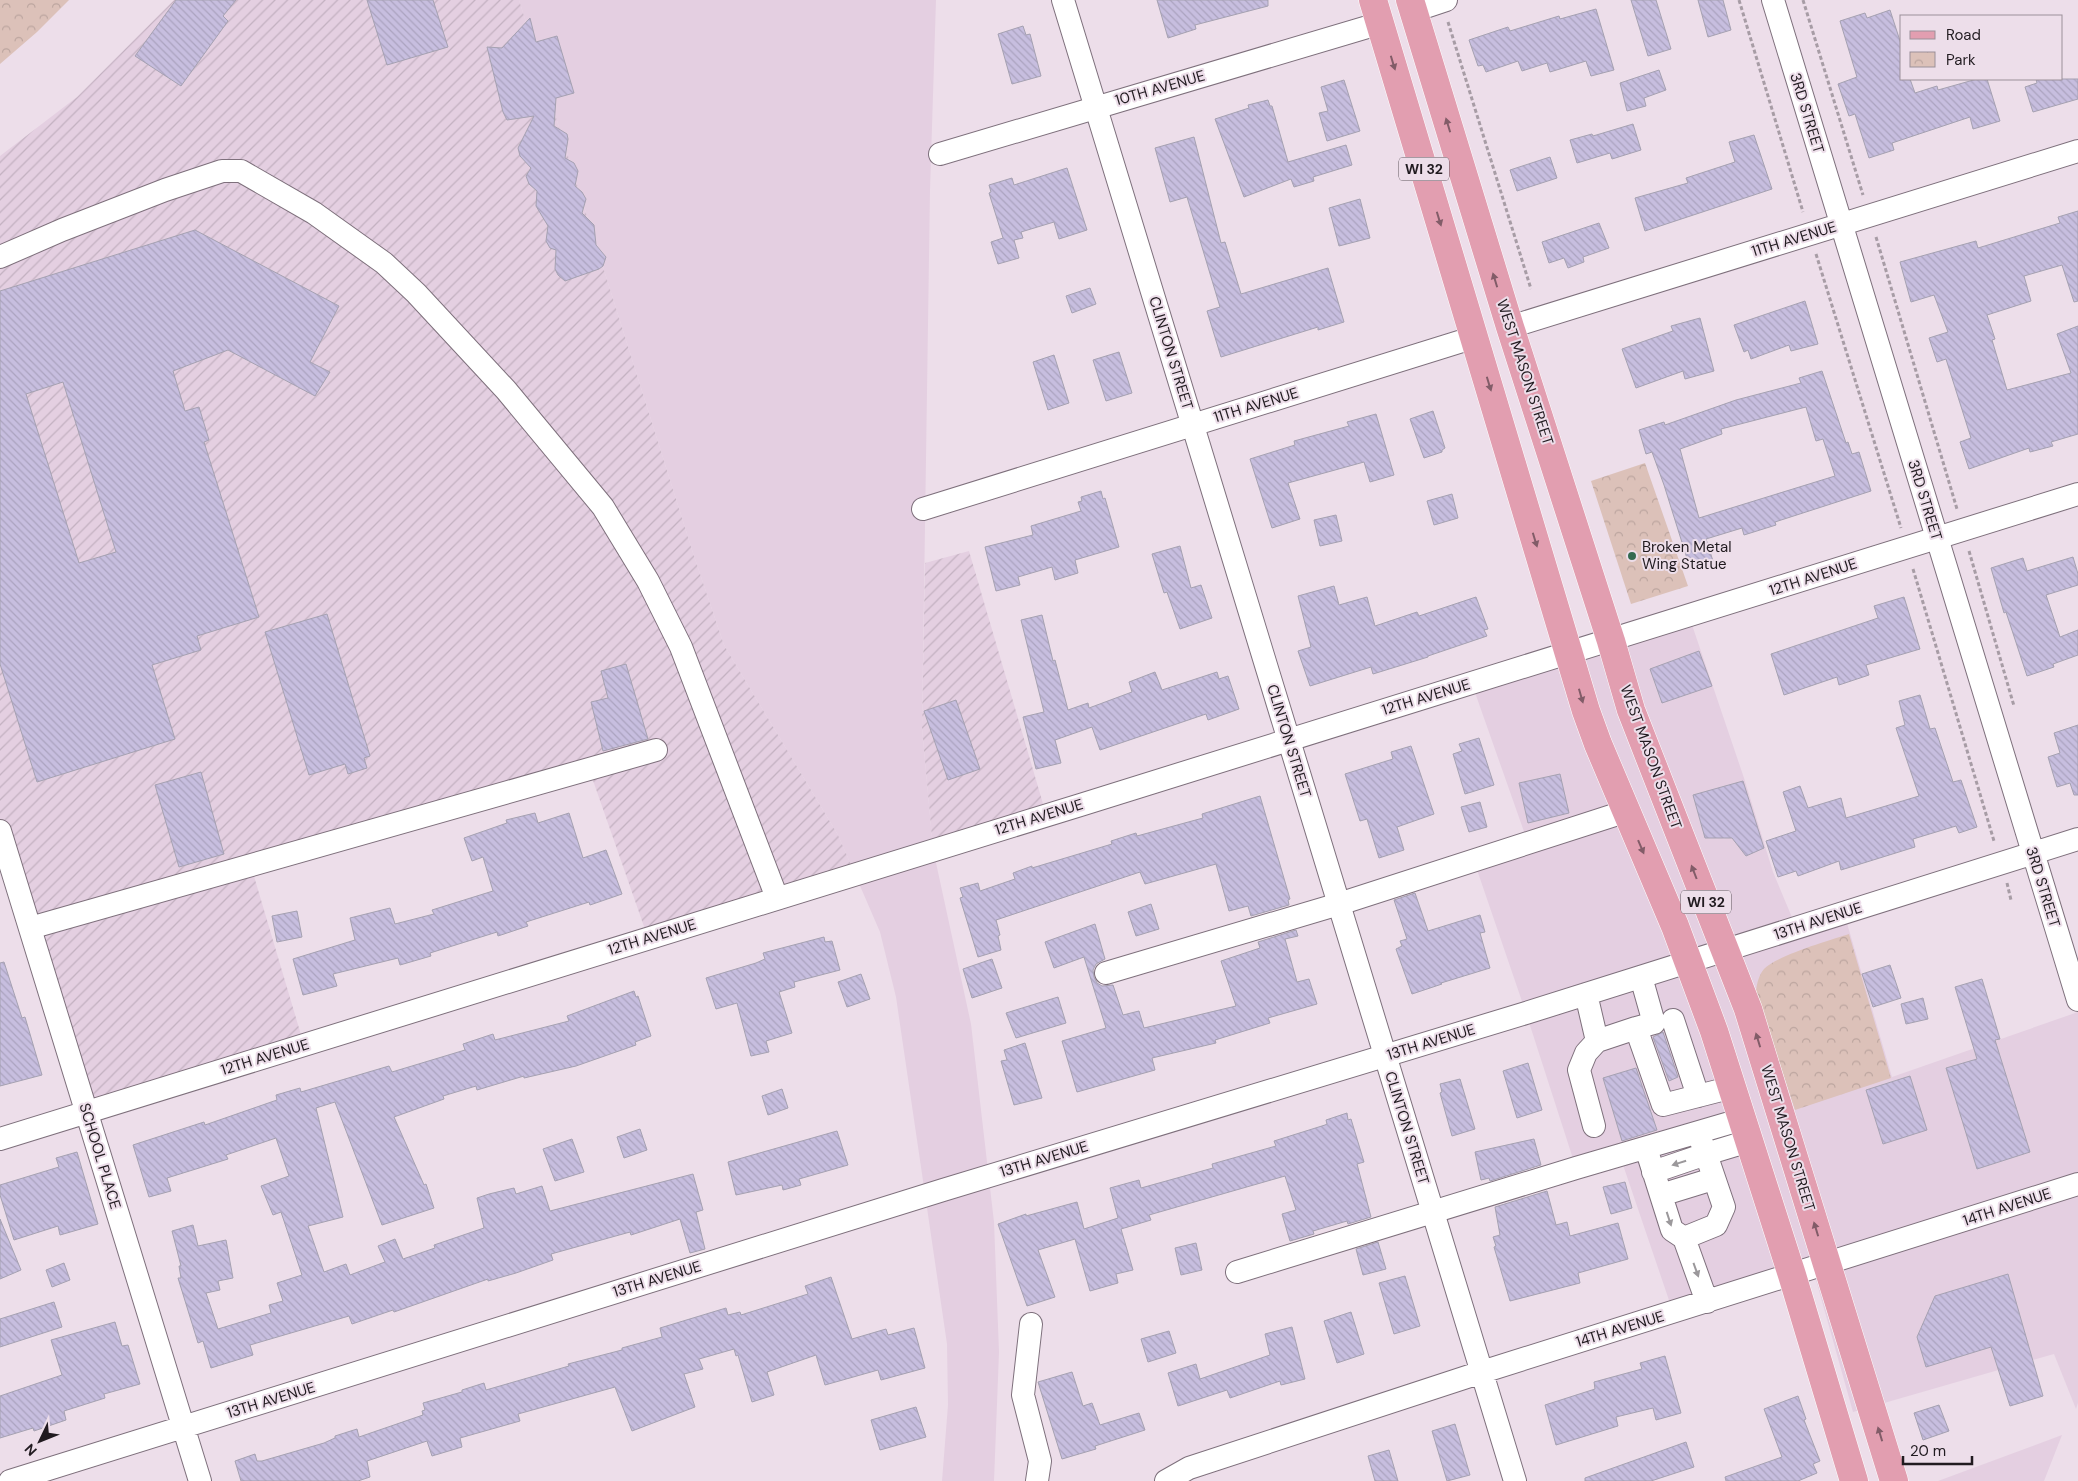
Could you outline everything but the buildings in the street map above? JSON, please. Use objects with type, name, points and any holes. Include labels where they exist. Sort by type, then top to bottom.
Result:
[{"type":"main road","name":"WEST MASON STREET","points":[[1411,6],[1631,710],[1748,1009],[1894,1481]]},
{"type":"main road","name":"WI 32","points":[[1377,12],[1569,654],[1598,744],[1689,962],[1734,1087],[1854,1481]]},
{"type":"street","name":"CLINTON STREET","points":[[1063,0],[1515,1481]]},
{"type":"street","name":"3RD STREET","points":[[1772,0],[2078,1000]]},
{"type":"street","points":[[1411,6],[1444,1]]},
{"type":"street","name":"10TH AVENUE","points":[[940,154],[1095,107],[1377,12]]},
{"type":"street","name":"11TH AVENUE","points":[[1510,327],[2078,151]]},
{"type":"street","points":[[0,257],[62,230],[173,188],[222,171],[241,171],[314,213],[384,263],[416,293],[506,390],[603,507],[663,608],[681,647],[778,898]]},
{"type":"street","name":"11TH AVENUE","points":[[923,509],[1475,338]]},
{"type":"street","name":"12TH AVENUE","points":[[0,1139],[1288,739],[1611,641],[2078,494]]},
{"type":"street","points":[[30,928],[656,750]]},
{"type":"street","points":[[1106,973],[1339,904],[1627,812]]},
{"type":"street","name":"SCHOOL PLACE","points":[[0,831],[200,1481]]},
{"type":"street","name":"13TH AVENUE","points":[[10,1481],[943,1190],[1641,977],[2078,839]]},
{"type":"street","points":[[1641,977],[1654,1024],[1663,1105],[1734,1087]]},
{"type":"street","points":[[1586,994],[1597,1041]]},
{"type":"street","points":[[1594,1126],[1579,1070],[1586,1053],[1597,1041],[1654,1024],[1708,1015]]},
{"type":"street","points":[[1654,1024],[1698,1096]]},
{"type":"street","points":[[1237,1272],[1698,1132],[1746,1130]]},
{"type":"street","points":[[1653,1172],[1706,1154],[1746,1130]]},
{"type":"street","points":[[1684,1238],[1716,1225],[1724,1207],[1698,1132]]},
{"type":"street","points":[[1646,1148],[1672,1230],[1684,1238],[1707,1302]]},
{"type":"street","points":[[1661,1195],[1713,1179]]},
{"type":"street","name":"14TH AVENUE","points":[[1166,1481],[1189,1468],[1482,1372],[1827,1265],[2078,1184]]},
{"type":"street","points":[[1032,1324],[1024,1394],[1040,1461],[1036,1481]]},
{"type":"path","points":[[1739,0],[1907,548],[2011,900]]},
{"type":"path","points":[[1803,0],[2017,714]]},
{"type":"path","points":[[1444,1],[1531,289]]},
{"type":"shaded area","points":[[174,0],[519,0],[693,553],[724,645],[838,835],[855,874],[648,938],[589,769],[251,866],[304,1045],[87,1112],[0,831],[0,156],[77,97]]},
{"type":"shaded area","points":[[519,0],[936,0],[930,190],[922,727],[933,849],[971,1024],[994,1222],[999,1352],[994,1481],[942,1481],[948,1405],[947,1344],[896,997],[880,932],[838,835],[724,645],[693,553]]},
{"type":"shaded area","points":[[969,551],[1046,814],[933,849],[922,727],[925,563]]},
{"type":"shaded area","points":[[1689,616],[1744,778],[1773,872],[1796,927],[1844,913],[1892,1077],[2078,1012],[2078,1403],[2076,1409],[2054,1354],[1853,1412],[1813,1269],[1673,1312],[1620,1156],[1576,1168],[1474,861],[1528,843],[1472,684]]},
{"type":"shaded area","points":[[2062,1435],[2044,1481],[1938,1481]]},
{"type":"green space","points":[[0,0],[69,0],[37,32],[0,64]]},
{"type":"green space","points":[[1645,463],[1688,586],[1631,604],[1591,481]]},
{"type":"green space","points":[[1849,934],[1891,1078],[1795,1110],[1756,991],[1759,979],[1764,969],[1780,959]]},
{"type":"place","name":"Broken Metal Wing Statue","points":[[1632,556]]}]
